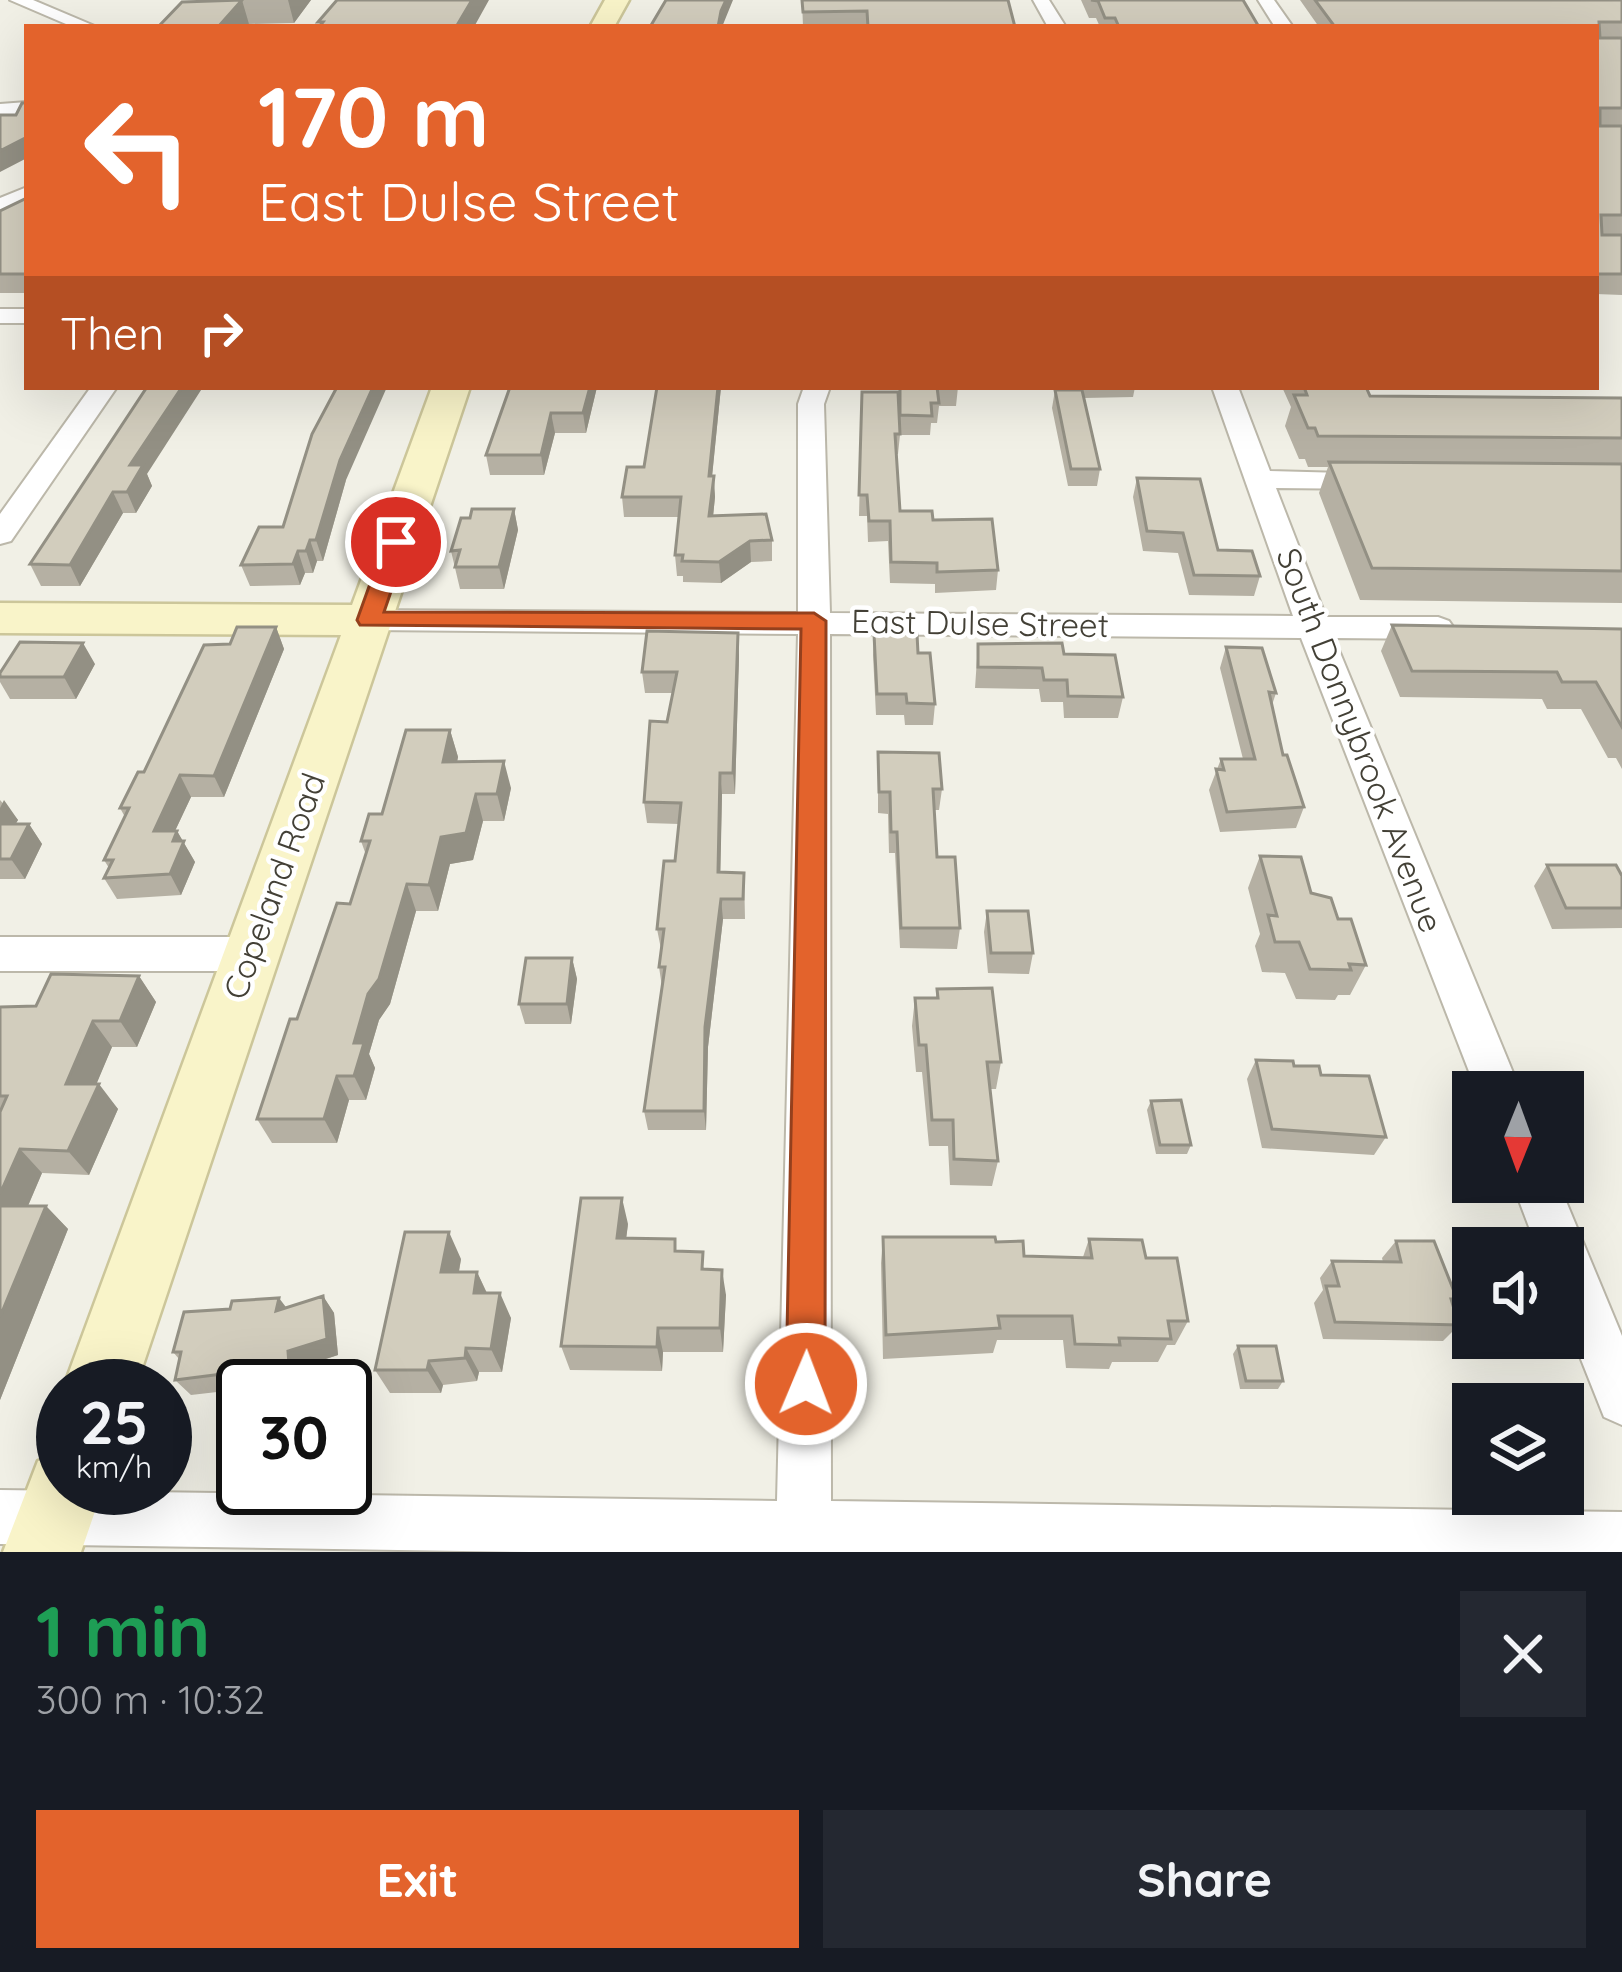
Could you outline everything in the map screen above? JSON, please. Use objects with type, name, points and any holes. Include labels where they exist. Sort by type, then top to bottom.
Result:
[{"type":"street","points":[[30,1],[81,24]]},
{"type":"street","points":[[0,535],[102,390]]},
{"type":"street","name":"Copeland Road","points":[[109,1359],[450,390]]},
{"type":"street","points":[[804,1527],[814,621],[811,404],[816,390]]},
{"type":"street","name":"South Donnybrook Avenue","points":[[1226,390],[1312,626],[1491,1071]]},
{"type":"street","points":[[1261,479],[1396,480]]},
{"type":"street","name":"East Dulse Street","points":[[0,617],[1479,628]]},
{"type":"street","points":[[0,953],[248,954]]},
{"type":"street","points":[[1584,1305],[1622,1399]]},
{"type":"street","points":[[40,1519],[1622,1540]]},
{"type":"building","points":[[242,0],[221,24],[161,24],[182,2]]},
{"type":"building","points":[[337,0],[472,0],[458,24],[318,22]]},
{"type":"building","points":[[666,0],[726,0],[719,24],[652,24]]},
{"type":"building","points":[[802,0],[1008,0],[1014,24],[868,24],[867,11],[803,12]]},
{"type":"building","points":[[1091,0],[1243,0],[1257,24],[1118,24],[1115,18],[1105,18],[1098,1]]},
{"type":"building","points":[[1315,0],[1622,0],[1622,22],[1599,22],[1600,38],[1622,38],[1622,108],[1600,108],[1600,126],[1622,126],[1622,215],[1601,215],[1602,235],[1622,235],[1622,274],[1599,274],[1599,24],[1333,24]]},
{"type":"building","points":[[24,103],[24,139],[0,151],[0,115],[16,115]]},
{"type":"building","points":[[24,199],[24,274],[0,274],[0,211]]},
{"type":"building","points":[[145,390],[180,390],[130,465],[143,465],[127,492],[113,492],[70,565],[30,564]]},
{"type":"building","points":[[335,390],[372,390],[340,460],[316,540],[310,540],[306,551],[298,551],[293,564],[241,565],[259,527],[283,527],[312,434]]},
{"type":"building","points":[[509,390],[589,390],[583,413],[551,413],[541,455],[486,455]]},
{"type":"building","points":[[657,390],[718,390],[709,516],[766,514],[772,540],[750,541],[719,562],[682,561],[683,555],[675,555],[681,497],[622,497],[627,467],[644,467]]},
{"type":"building","points":[[900,390],[937,390],[939,403],[931,403],[932,416],[900,415]]},
{"type":"building","points":[[1055,390],[1082,390],[1100,469],[1071,469]]},
{"type":"building","points":[[1305,390],[1367,390],[1370,396],[1622,398],[1622,438],[1318,436],[1315,428],[1308,428],[1294,395],[1307,395]]},
{"type":"building","points":[[862,392],[898,392],[900,434],[895,434],[900,511],[932,511],[933,520],[992,519],[998,570],[937,572],[937,563],[891,562],[890,521],[869,521],[867,495],[859,495]]},
{"type":"building","points":[[1329,462],[1622,464],[1622,571],[1372,568]]},
{"type":"building","points":[[1137,478],[1200,479],[1218,550],[1252,551],[1260,576],[1194,575],[1183,533],[1147,531]]},
{"type":"building","points":[[472,509],[514,509],[499,567],[455,567],[460,550],[451,551],[461,518],[470,518]]},
{"type":"building","points":[[1392,625],[1622,629],[1622,727],[1596,682],[1562,682],[1557,672],[1412,671]]},
{"type":"building","points":[[237,627],[276,627],[214,776],[180,775],[154,831],[177,831],[173,841],[184,841],[170,874],[104,878],[113,860],[104,860],[129,808],[120,808],[138,772],[144,772],[204,645],[230,644]]},
{"type":"building","points":[[647,631],[738,633],[733,773],[720,773],[718,872],[744,873],[743,899],[721,899],[705,1027],[704,1111],[644,1111],[665,967],[659,967],[664,929],[657,929],[664,861],[675,861],[681,803],[644,802],[650,721],[667,722],[677,672],[642,672]]},
{"type":"building","points":[[874,634],[917,634],[918,653],[930,653],[935,704],[907,703],[906,694],[877,694]]},
{"type":"building","points":[[20,642],[83,643],[64,677],[0,677]]},
{"type":"building","points":[[1062,643],[1064,654],[1115,655],[1123,697],[1068,696],[1067,680],[1044,680],[1042,668],[978,667],[978,644]]},
{"type":"building","points":[[1226,647],[1262,648],[1276,693],[1269,692],[1283,755],[1287,755],[1304,807],[1227,812],[1216,769],[1224,770],[1221,759],[1255,759]]},
{"type":"building","points":[[406,730],[450,730],[443,762],[504,761],[497,794],[476,794],[466,833],[441,837],[429,885],[407,884],[354,1043],[364,1043],[354,1076],[337,1076],[324,1119],[257,1119],[290,1019],[297,1019],[337,903],[350,904],[370,841],[361,841],[369,814],[382,814]]},
{"type":"building","points":[[878,752],[939,753],[942,789],[933,789],[937,857],[955,857],[960,928],[901,928],[897,832],[891,832],[890,792],[879,792]]},
{"type":"building","points":[[0,824],[29,824],[11,859],[0,859]]},
{"type":"building","points":[[1260,856],[1301,857],[1311,893],[1331,898],[1338,919],[1351,919],[1366,965],[1349,964],[1351,970],[1310,969],[1299,942],[1275,942],[1268,915],[1277,916]]},
{"type":"building","points":[[1547,865],[1616,865],[1622,876],[1622,908],[1566,908]]},
{"type":"building","points":[[987,911],[1028,911],[1033,953],[991,953]]},
{"type":"building","points":[[526,958],[572,958],[567,1004],[519,1004]]},
{"type":"building","points":[[51,974],[139,976],[120,1021],[93,1021],[66,1084],[99,1084],[68,1151],[20,1149],[0,1194],[0,1112],[7,1096],[0,1096],[0,1007],[36,1006]]},
{"type":"building","points":[[992,988],[1001,1062],[987,1062],[998,1161],[954,1159],[953,1120],[932,1120],[926,1045],[919,1045],[915,998],[938,998],[937,989]]},
{"type":"building","points":[[1256,1060],[1319,1066],[1321,1075],[1369,1076],[1386,1137],[1272,1129]]},
{"type":"building","points":[[1181,1100],[1191,1145],[1160,1145],[1151,1101]]},
{"type":"building","points":[[581,1198],[622,1198],[617,1238],[675,1239],[675,1251],[703,1252],[702,1269],[722,1270],[720,1328],[658,1328],[657,1347],[561,1346]]},
{"type":"building","points":[[0,1206],[46,1206],[0,1317]]},
{"type":"building","points":[[405,1232],[449,1232],[441,1272],[477,1272],[474,1293],[500,1293],[491,1349],[466,1348],[465,1358],[429,1361],[427,1370],[375,1370]]},
{"type":"building","points":[[883,1237],[995,1237],[996,1242],[1023,1241],[1024,1256],[1092,1258],[1089,1239],[1142,1240],[1146,1258],[1177,1258],[1188,1321],[1168,1321],[1171,1339],[1119,1338],[1120,1345],[1075,1344],[1072,1316],[998,1316],[1000,1328],[886,1335]]},
{"type":"building","points":[[1396,1241],[1434,1241],[1452,1286],[1452,1325],[1335,1322],[1326,1286],[1339,1286],[1332,1261],[1401,1262]]},
{"type":"building","points":[[323,1296],[327,1339],[288,1351],[289,1359],[216,1359],[216,1375],[192,1378],[192,1359],[180,1359],[181,1352],[173,1352],[184,1312],[230,1309],[232,1301],[279,1298],[276,1311]]},
{"type":"building","points":[[1238,1346],[1276,1346],[1283,1381],[1246,1381]]},
{"type":"route","points":[[396,542],[369,620],[814,621],[806,1384]]}]
